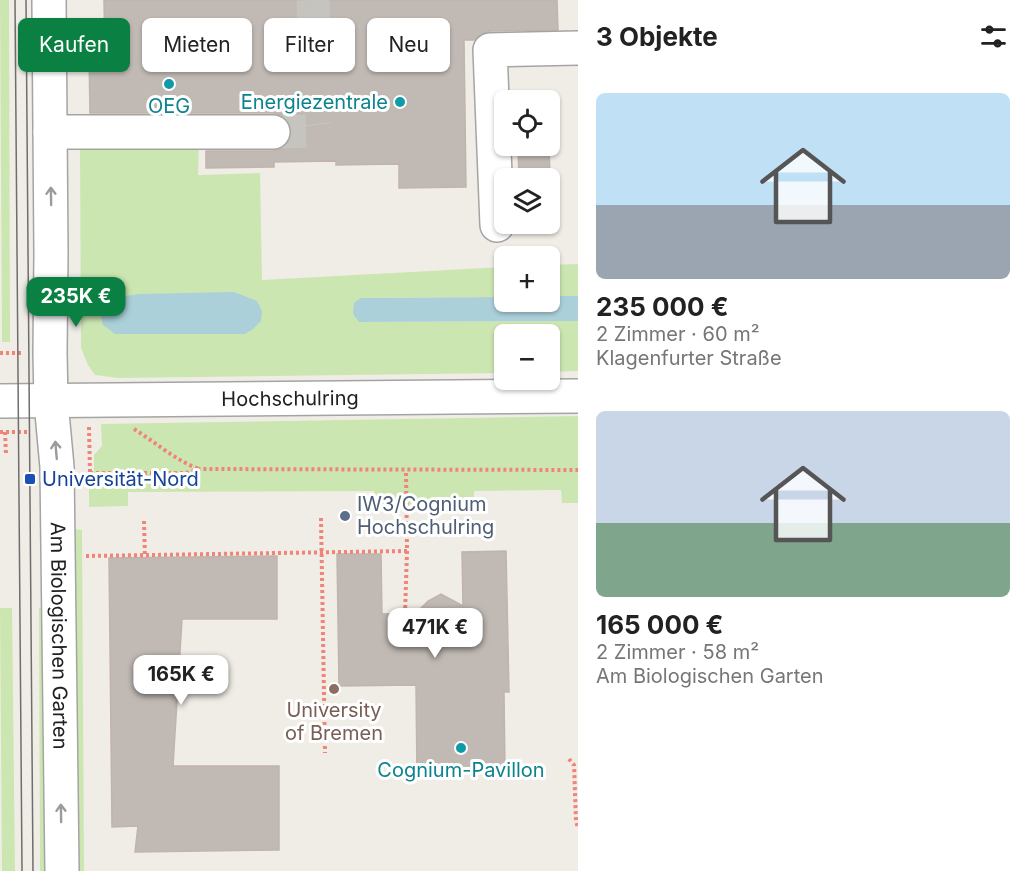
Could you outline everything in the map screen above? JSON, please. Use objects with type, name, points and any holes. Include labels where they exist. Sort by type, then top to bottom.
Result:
[{"type":"street","name":"Am Biologischen Garten","points":[[49,0],[51,402],[57,464],[62,871]]},
{"type":"street","points":[[495,168],[490,50],[578,48]]},
{"type":"street","points":[[50,132],[273,132]]},
{"type":"street","name":"Hochschulring","points":[[3,417],[51,402],[98,400],[578,396]]},
{"type":"path","points":[[98,400],[88,430],[90,473],[186,473],[199,469],[578,470]]},
{"type":"path","points":[[3,417],[6,454]]},
{"type":"path","points":[[131,428],[187,464],[199,469]]},
{"type":"path","points":[[405,614],[406,470]]},
{"type":"path","points":[[321,518],[325,753]]},
{"type":"path","points":[[144,521],[145,556]]},
{"type":"path","points":[[58,557],[407,551]]},
{"type":"path","points":[[569,759],[574,765],[578,828]]},
{"type":"green space","points":[[0,0],[9,0],[10,342],[2,342]]},
{"type":"green space","points":[[199,146],[198,175],[260,173],[262,280],[494,268],[494,297],[361,298],[359,322],[578,321],[578,371],[560,372],[560,324],[494,324],[494,373],[118,378],[95,375],[81,348],[80,148]]},
{"type":"green space","points":[[578,264],[578,296],[560,296],[560,265]]},
{"type":"green space","points":[[578,416],[578,503],[562,503],[561,490],[474,491],[474,504],[374,505],[374,491],[128,492],[128,506],[89,507],[89,482],[94,470],[94,455],[102,446],[101,424]]},
{"type":"green space","points":[[74,529],[82,530],[84,871],[76,871]]},
{"type":"green space","points":[[51,607],[54,871],[40,871],[39,608]]},
{"type":"green space","points":[[0,608],[12,608],[15,871],[2,871]]},
{"type":"water","points":[[234,292],[257,301],[262,311],[261,321],[245,334],[115,334],[103,325],[100,312],[107,299],[139,294]]},
{"type":"water","points":[[560,296],[578,296],[578,321],[359,322],[353,314],[354,303],[361,298],[494,297],[494,312],[560,312]]},
{"type":"building","points":[[104,0],[557,0],[558,30],[490,31],[474,40],[464,40],[466,187],[399,188],[399,164],[336,165],[336,161],[274,162],[274,167],[206,168],[206,151],[273,151],[283,148],[292,133],[289,123],[283,116],[274,113],[90,113],[89,72],[130,72],[130,18],[104,18]]},
{"type":"building","points":[[518,156],[549,156],[550,168],[519,168]]},
{"type":"building","points":[[506,551],[509,692],[504,692],[505,772],[417,774],[416,685],[339,686],[337,554],[381,554],[382,614],[416,613],[428,601],[441,594],[463,606],[462,552]]},
{"type":"building","points":[[277,556],[277,619],[182,619],[173,766],[279,766],[279,850],[135,852],[138,826],[112,827],[109,558]]},
{"type":"tunnel","points":[[313,0],[314,18]]},
{"type":"tunnel","points":[[273,132],[316,131],[315,124]]},
{"type":"tram line","points":[[15,0],[22,871]]},
{"type":"tram line","points":[[26,0],[33,871]]},
{"type":"place","name":"OEG","points":[[169,84]]},
{"type":"place","name":"Energiezentrale","points":[[400,102]]},
{"type":"place","name":"Universität-Nord","points":[[30,479]]},
{"type":"place","name":"IW3/Cognium Hochschulring","points":[[345,516]]},
{"type":"place","name":"University of Bremen","points":[[334,689]]},
{"type":"place","name":"Cognium-Pavillon","points":[[461,748]]}]
